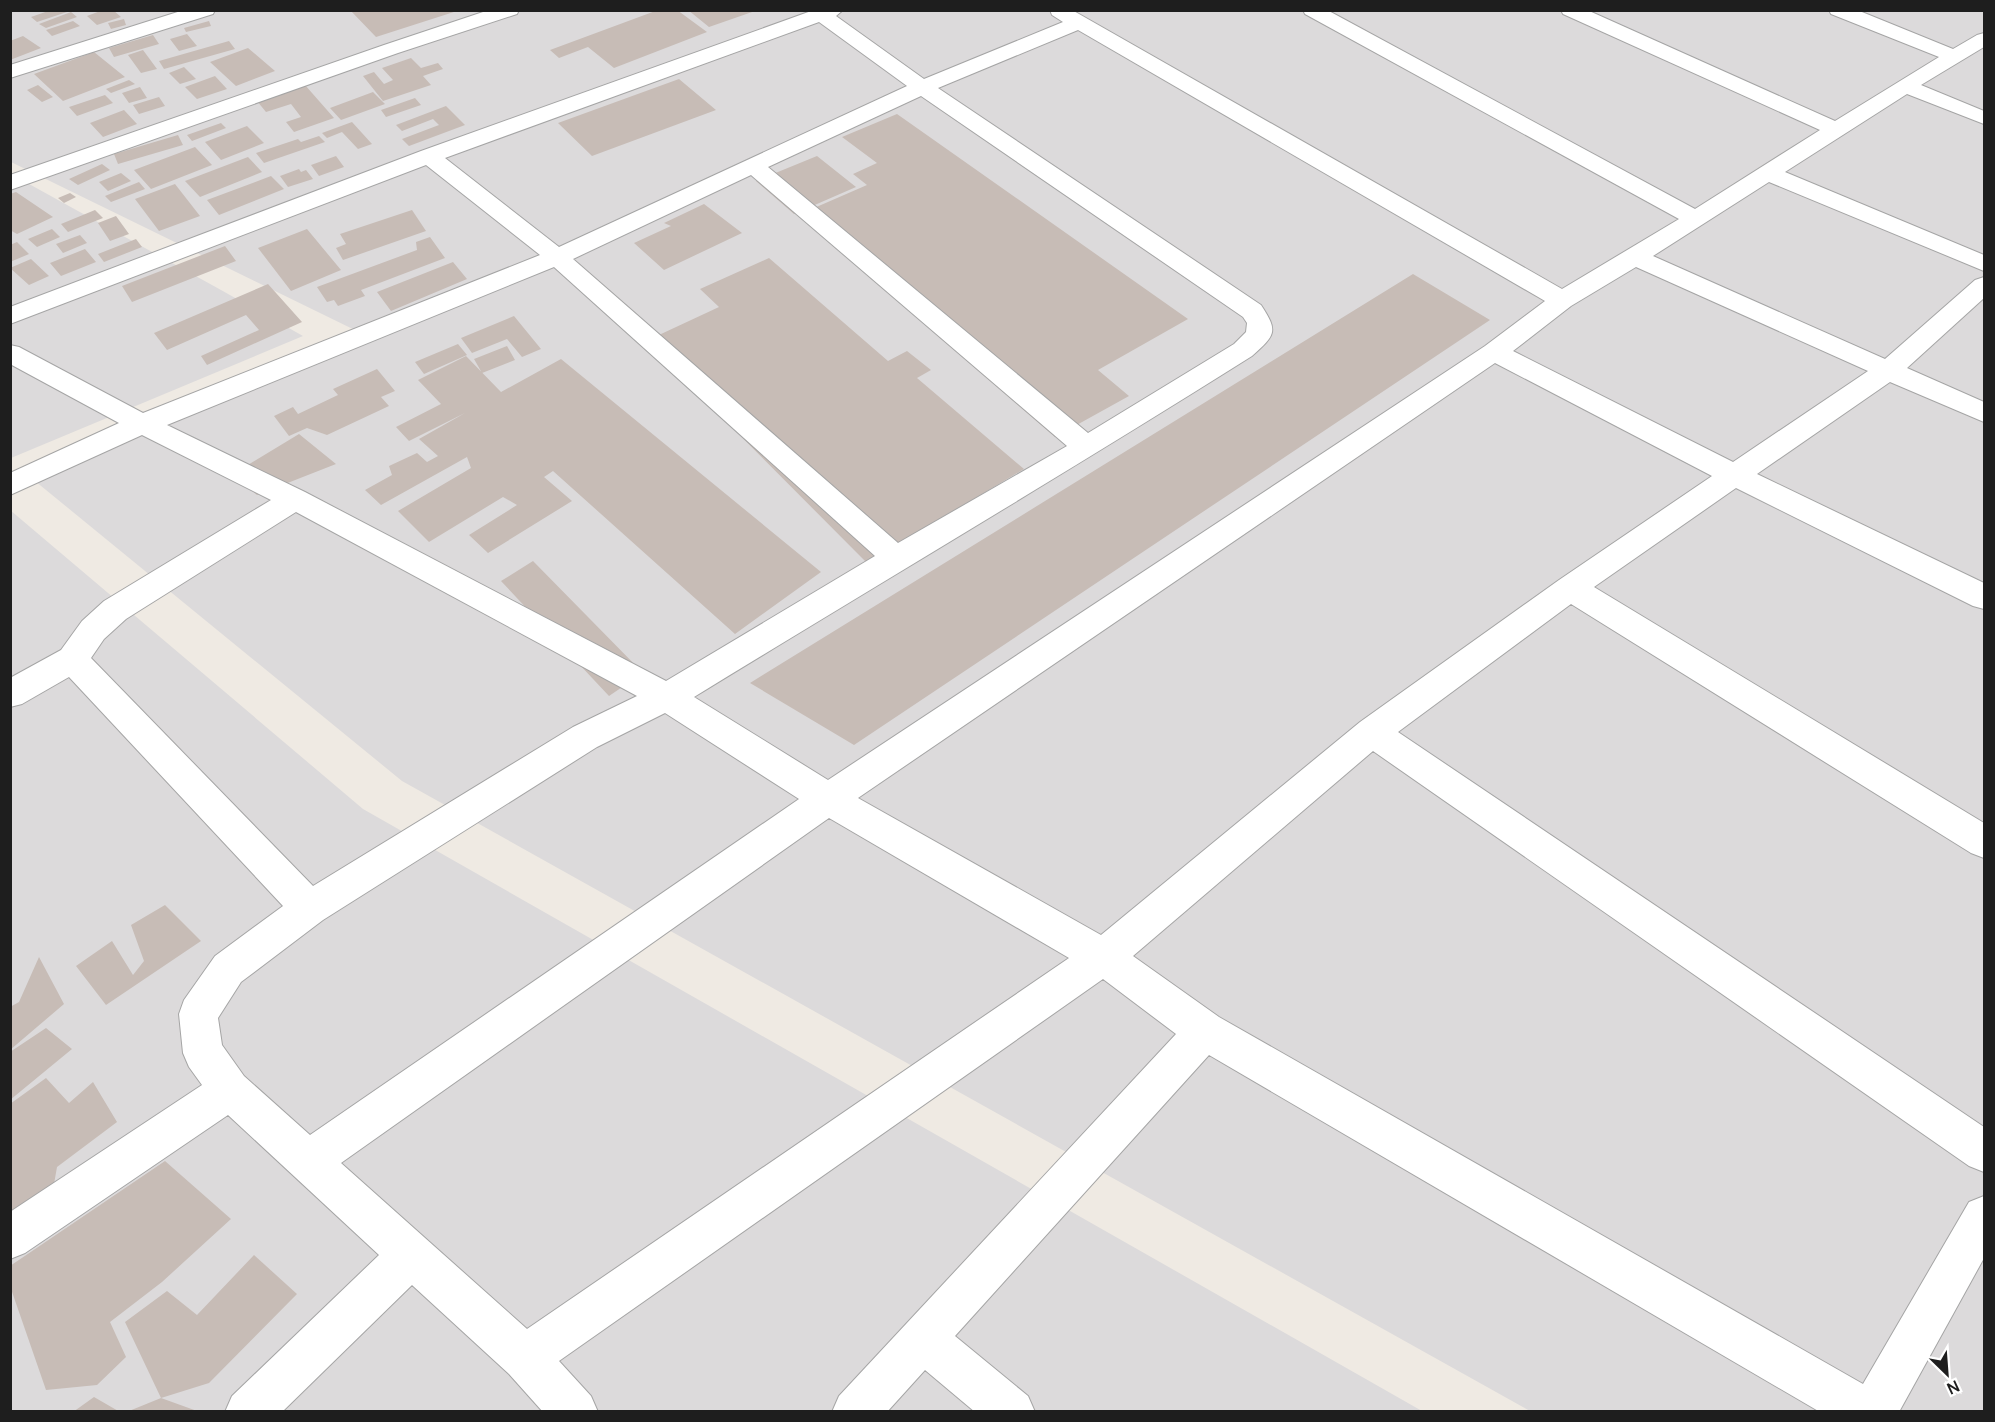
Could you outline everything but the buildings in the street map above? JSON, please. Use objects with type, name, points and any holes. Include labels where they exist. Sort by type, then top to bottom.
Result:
[{"type":"street","points":[[10,72],[89,45],[206,10]]},
{"type":"street","points":[[10,183],[391,49],[510,10]]},
{"type":"street","points":[[1058,10],[1562,300]]},
{"type":"street","points":[[1312,10],[1696,219]]},
{"type":"street","points":[[1570,10],[1836,129]]},
{"type":"street","points":[[1838,10],[1954,56]]},
{"type":"street","points":[[10,316],[429,156],[828,13],[922,87],[1252,311],[1260,323],[1259,335],[1243,350],[1087,447],[896,558],[667,697],[585,736],[310,908],[228,969],[198,1014],[203,1053],[230,1090],[525,1358],[575,1412]]},
{"type":"street","points":[[10,485],[142,424],[557,257],[922,87],[1077,23]]},
{"type":"street","points":[[308,1161],[828,799],[1494,352],[1562,300],[1635,257],[1836,129],[1984,39]]},
{"type":"street","points":[[1905,86],[1984,118]]},
{"type":"street","points":[[429,156],[557,257],[896,558]]},
{"type":"street","points":[[753,166],[1087,447]]},
{"type":"street","points":[[1768,173],[1984,264]]},
{"type":"street","points":[[1635,257],[1890,369],[1984,413]]},
{"type":"street","points":[[525,1358],[1103,957],[1372,732],[1570,588],[1890,369],[1984,285]]},
{"type":"street","points":[[1494,352],[1734,475],[1984,597]]},
{"type":"street","points":[[10,353],[142,424],[295,499],[667,697],[828,799],[1103,957],[1205,1030],[1866,1412]]},
{"type":"street","points":[[10,694],[72,659],[93,630],[115,610],[295,499]]},
{"type":"street","points":[[1570,588],[1984,842]]},
{"type":"street","points":[[72,659],[310,908]]},
{"type":"street","points":[[1372,732],[1984,1151]]},
{"type":"street","points":[[855,1412],[1205,1030]]},
{"type":"street","points":[[10,1238],[230,1090]]},
{"type":"street","points":[[1873,1412],[1984,1217]]},
{"type":"street","points":[[248,1412],[412,1254]]},
{"type":"street","points":[[922,1338],[1012,1412]]},
{"type":"shaded area","points":[[10,11],[1984,11],[1984,1411],[1530,1411],[402,781],[24,472],[363,334],[11,162]]},
{"type":"shaded area","points":[[11,174],[221,290],[303,336],[11,458]]},
{"type":"shaded area","points":[[10,510],[363,809],[1422,1411],[11,1411]]}]
